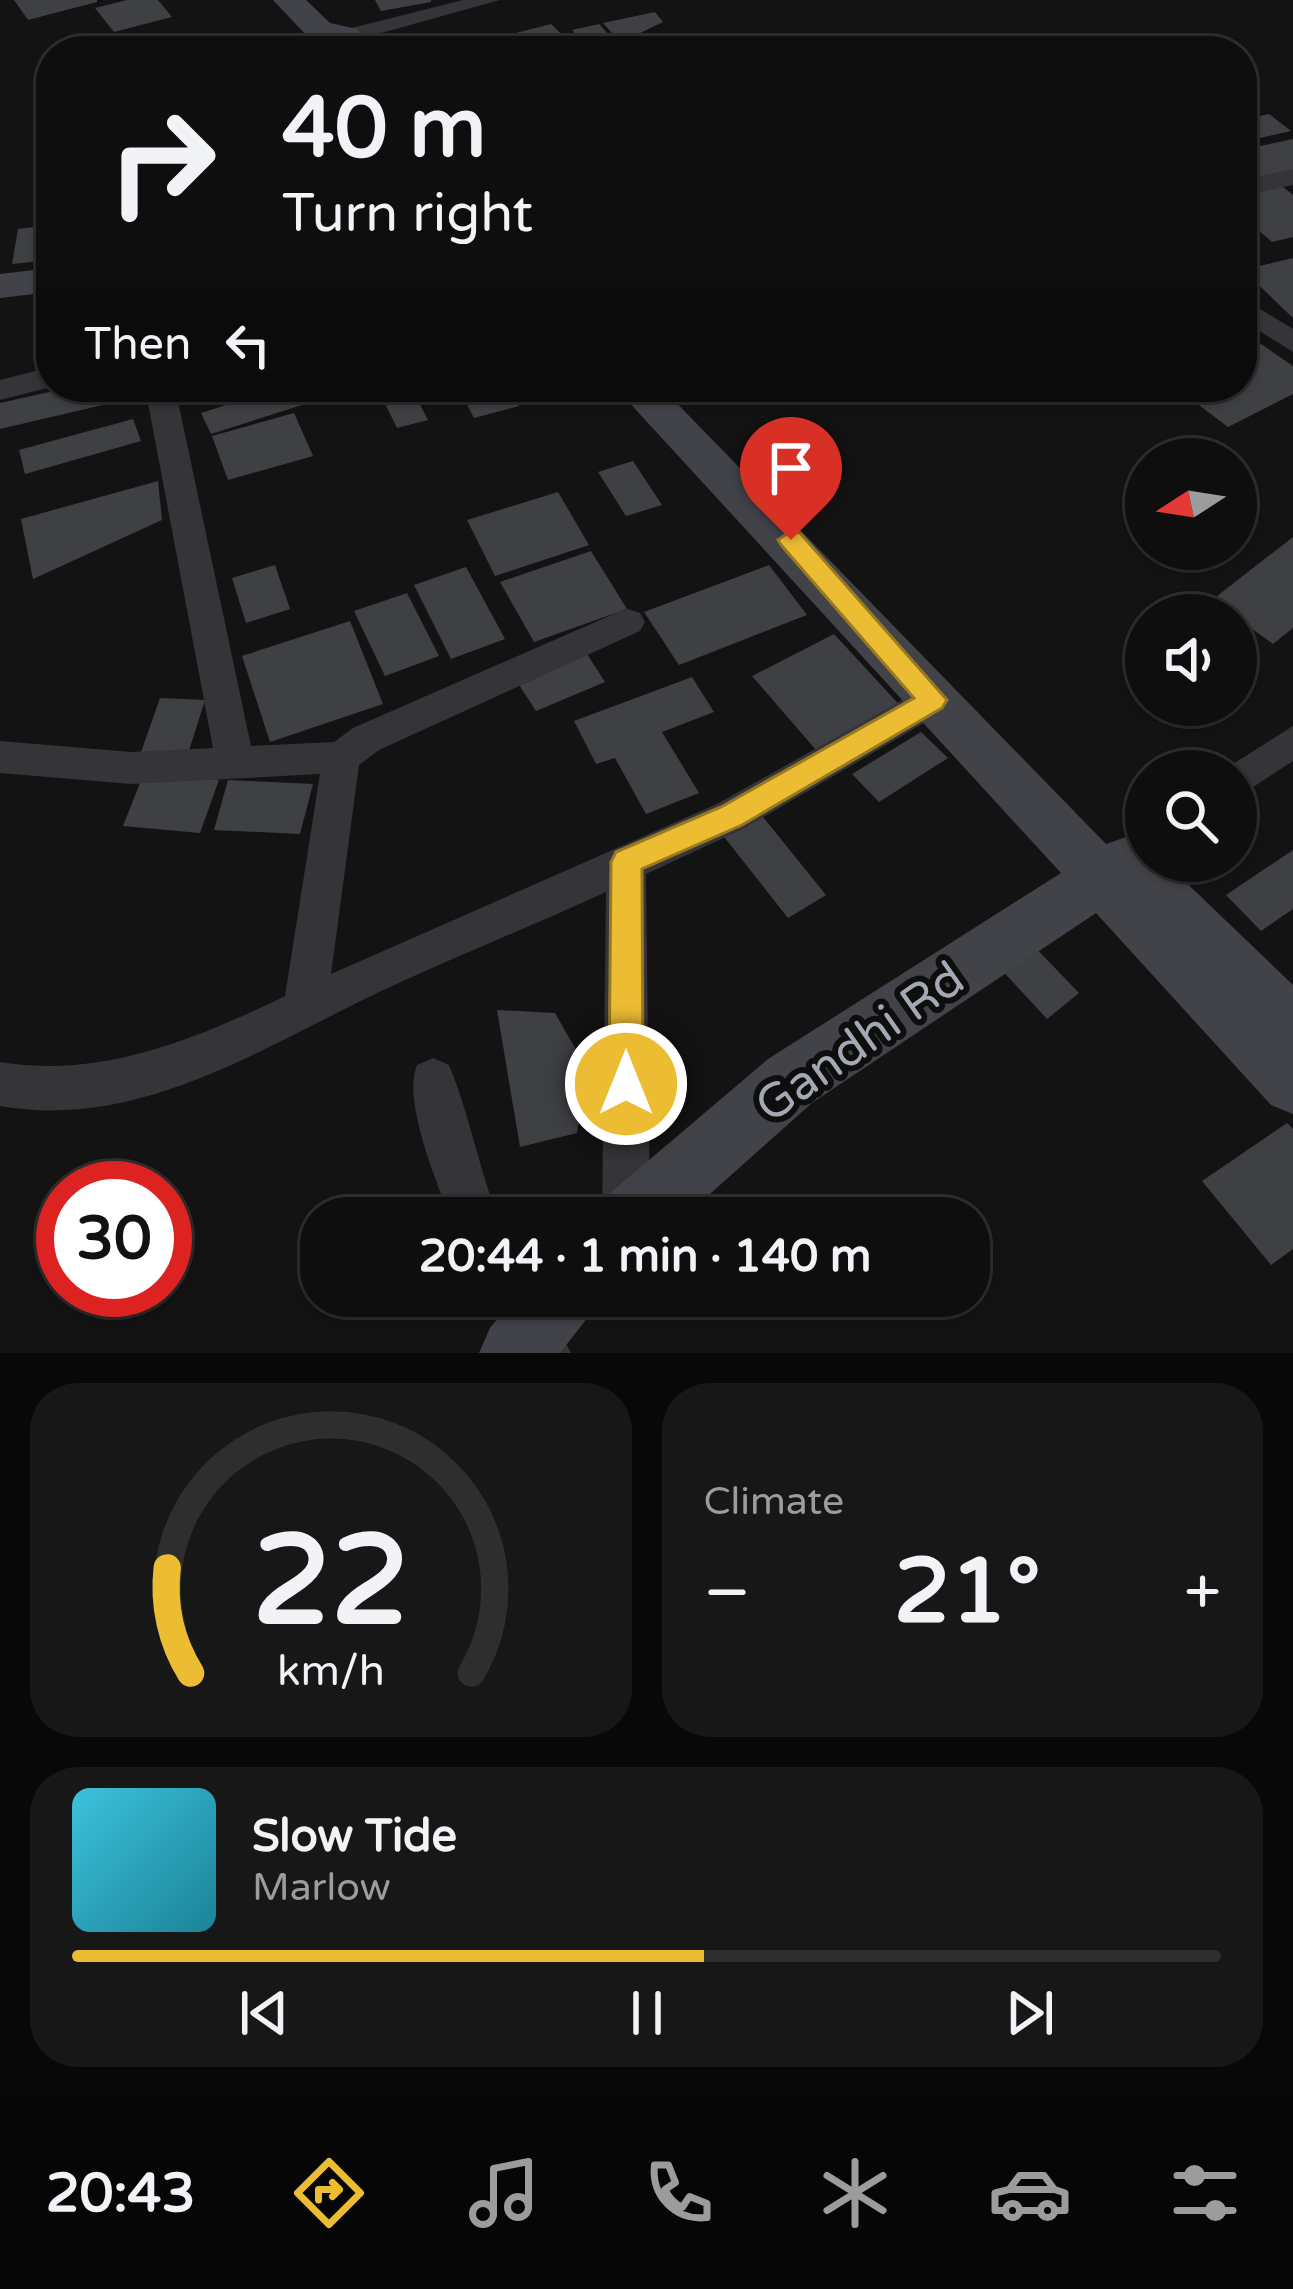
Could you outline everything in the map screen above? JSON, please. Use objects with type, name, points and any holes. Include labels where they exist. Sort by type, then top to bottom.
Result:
[{"type":"street","points":[[288,0],[328,36]]},
{"type":"street","points":[[353,36],[457,2],[489,0]]},
{"type":"street","points":[[1257,185],[1293,177]]},
{"type":"street","points":[[0,286],[36,282]]},
{"type":"street","points":[[1257,318],[1293,343]]},
{"type":"street","points":[[0,390],[36,381]]},
{"type":"street","points":[[163,402],[235,762]]},
{"type":"street","points":[[651,402],[791,540],[933,700],[1123,863],[1293,1026]]},
{"type":"street","points":[[695,402],[807,514],[1123,863],[1293,1083]]},
{"type":"street","points":[[0,757],[131,768],[341,757],[366,739],[628,622]]},
{"type":"street","points":[[0,1084],[41,1090],[118,1080],[198,1060],[388,967],[488,927],[731,816],[933,700]]},
{"type":"street","points":[[1257,767],[1293,741]]},
{"type":"street","points":[[304,1011],[341,757]]},
{"type":"street","points":[[626,862],[629,1197]]},
{"type":"street","name":"Gandhi Rd","points":[[654,1197],[790,1081],[1123,863]]},
{"type":"street","points":[[433,1080],[467,1197]]},
{"type":"building","points":[[14,0],[97,0],[97,2],[28,20]]},
{"type":"building","points":[[127,0],[158,0],[172,17],[114,32],[95,8]]},
{"type":"building","points":[[375,0],[431,0],[431,2],[381,11]]},
{"type":"building","points":[[655,12],[663,22],[638,36],[615,36],[603,23]]},
{"type":"building","points":[[551,24],[564,36],[504,36]]},
{"type":"building","points":[[599,24],[610,36],[577,36],[572,30]]},
{"type":"building","points":[[1269,114],[1291,131],[1257,139],[1257,117]]},
{"type":"building","points":[[1293,139],[1293,171],[1257,179],[1257,147]]},
{"type":"building","points":[[1276,181],[1293,195],[1293,237],[1272,242],[1257,229],[1257,186]]},
{"type":"building","points":[[36,227],[36,262],[12,264],[18,229]]},
{"type":"building","points":[[1293,258],[1293,318],[1257,283],[1257,267]]},
{"type":"building","points":[[1261,344],[1293,366],[1293,394],[1228,427],[1195,402],[1257,402],[1257,346]]},
{"type":"building","points":[[36,395],[36,402],[115,402],[0,429],[0,403]]},
{"type":"building","points":[[236,402],[305,404],[211,434],[201,413]]},
{"type":"building","points":[[384,402],[419,402],[428,420],[397,428]]},
{"type":"building","points":[[466,402],[517,402],[519,406],[474,418]]},
{"type":"building","points":[[294,413],[313,456],[228,480],[212,436]]},
{"type":"building","points":[[133,419],[141,441],[25,474],[19,450]]},
{"type":"building","points":[[633,461],[662,505],[626,516],[598,472]]},
{"type":"building","points":[[158,481],[162,520],[33,579],[21,519]]},
{"type":"building","points":[[558,492],[589,545],[495,576],[467,520]]},
{"type":"building","points":[[1293,537],[1293,628],[1273,644],[1257,632],[1257,594],[1220,594],[1257,570],[1257,565]]},
{"type":"building","points":[[591,551],[627,609],[534,642],[500,582]]},
{"type":"building","points":[[275,565],[290,609],[246,623],[232,578]]},
{"type":"building","points":[[769,565],[807,615],[679,665],[644,612]]},
{"type":"building","points":[[466,567],[505,639],[451,659],[414,585]]},
{"type":"building","points":[[407,593],[439,656],[385,676],[354,611]]},
{"type":"building","points":[[350,621],[383,704],[270,742],[242,656]]},
{"type":"building","points":[[834,634],[906,712],[823,758],[752,676]]},
{"type":"building","points":[[583,648],[605,682],[536,711],[514,677]]},
{"type":"building","points":[[692,677],[714,712],[662,732],[699,793],[646,814],[615,758],[596,764],[574,721]]},
{"type":"building","points":[[160,698],[205,700],[186,760],[139,758]]},
{"type":"building","points":[[921,732],[948,758],[879,802],[852,774]]},
{"type":"building","points":[[144,773],[219,780],[200,833],[123,826]]},
{"type":"building","points":[[228,780],[313,784],[300,834],[214,830]]},
{"type":"building","points":[[759,812],[826,895],[788,918],[721,833]]},
{"type":"building","points":[[1293,850],[1293,909],[1261,931],[1226,895],[1245,882],[1257,882],[1257,874]]},
{"type":"building","points":[[1029,941],[1079,993],[1047,1019],[998,966]]},
{"type":"building","points":[[497,1010],[555,1013],[587,1069],[577,1133],[520,1147]]},
{"type":"building","points":[[1287,1123],[1293,1129],[1293,1249],[1271,1265],[1202,1181]]},
{"type":"route","points":[[626,1084],[626,862],[731,816],[933,700],[791,540]]}]
